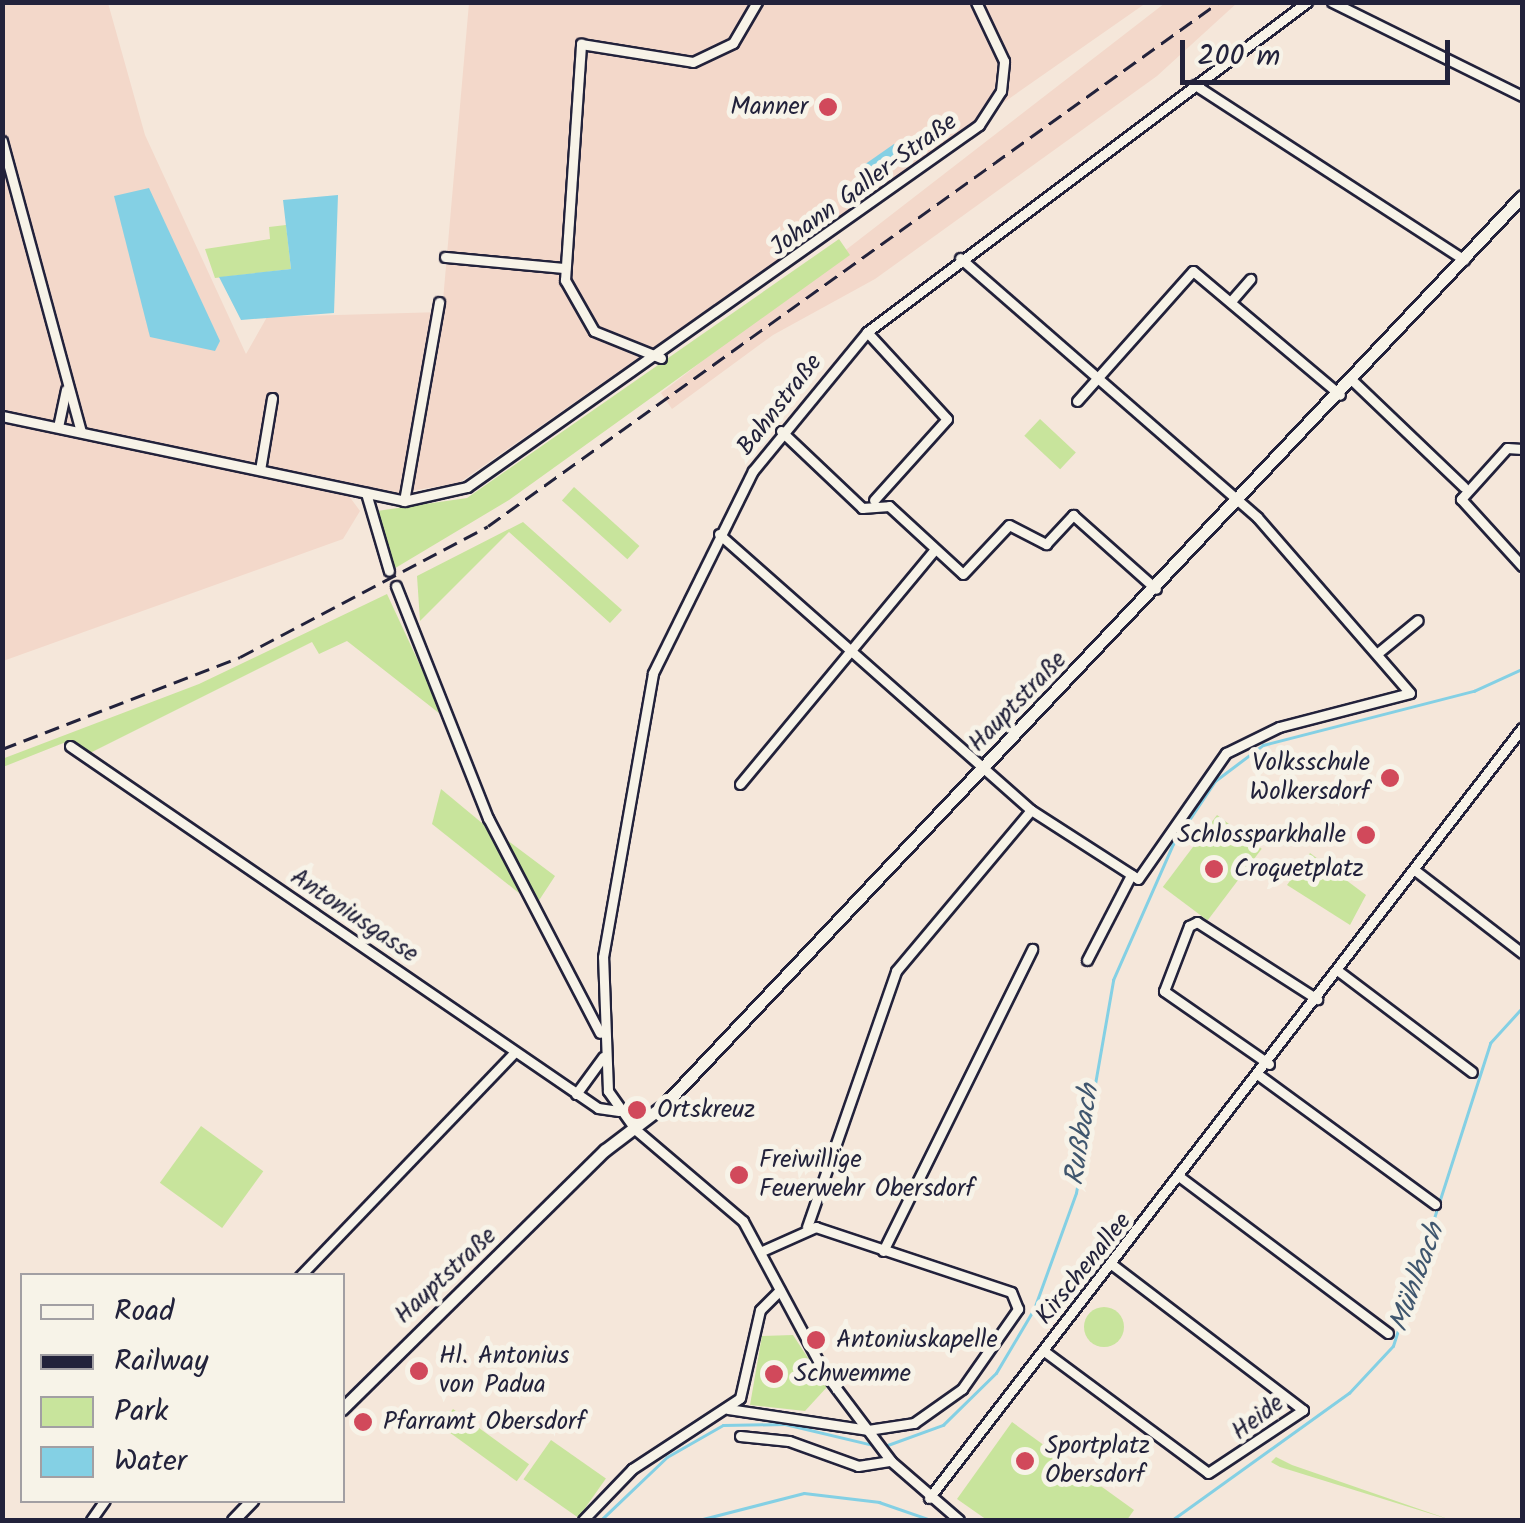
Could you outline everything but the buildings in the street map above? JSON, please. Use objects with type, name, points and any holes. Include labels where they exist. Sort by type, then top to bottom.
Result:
[{"type":"main road","name":"Hauptstraße","points":[[345,1405],[629,1132],[984,769],[1340,395],[1522,196]]},
{"type":"street","points":[[660,358],[585,323],[564,268],[581,44],[693,62],[732,42],[757,2]]},
{"type":"street","name":"Johann Galler-Straße","points":[[2,416],[404,502],[467,487],[660,358],[986,117],[1004,60],[976,2]]},
{"type":"street","name":"Bahnstraße","points":[[619,1110],[602,1056],[612,888],[653,673],[719,534],[781,432],[866,332],[1307,2]]},
{"type":"street","points":[[1332,2],[1522,96]]},
{"type":"street","points":[[1195,85],[1464,260]]},
{"type":"street","points":[[2,141],[82,431]]},
{"type":"street","points":[[445,256],[564,268]]},
{"type":"street","points":[[960,258],[1240,501],[1380,652],[1410,693],[1279,727],[1226,752],[1134,877],[1087,960]]},
{"type":"street","points":[[1077,401],[1193,271],[1340,395]]},
{"type":"street","points":[[1232,300],[1250,279]]},
{"type":"street","points":[[404,502],[439,302]]},
{"type":"street","points":[[781,432],[862,508],[874,500],[947,419],[866,332]]},
{"type":"street","points":[[1353,381],[1464,487],[1466,514],[1522,566]]},
{"type":"street","points":[[58,427],[66,382]]},
{"type":"street","points":[[260,470],[272,398]]},
{"type":"street","points":[[1464,487],[1507,448],[1522,448]]},
{"type":"street","points":[[366,493],[389,571]]},
{"type":"street","points":[[874,500],[963,574],[1009,525],[1046,544],[1073,515],[1156,590]]},
{"type":"street","points":[[719,534],[1032,810],[1134,877]]},
{"type":"street","points":[[740,784],[935,548]]},
{"type":"street","points":[[396,586],[488,818],[602,1035]]},
{"type":"street","points":[[1380,652],[1418,620]]},
{"type":"street","name":"Kirschenallee","points":[[930,1498],[1260,1076],[1522,728]]},
{"type":"street","name":"Antoniusgasse","points":[[70,746],[576,1094],[619,1110]]},
{"type":"street","points":[[762,1250],[806,1227],[896,971],[1032,810]]},
{"type":"street","points":[[1416,871],[1522,953]]},
{"type":"street","points":[[1269,1064],[1164,991],[1188,926],[1197,922],[1316,1000]]},
{"type":"street","points":[[883,1251],[1032,949]]},
{"type":"street","points":[[1337,970],[1472,1072]]},
{"type":"street","points":[[303,1273],[514,1052]]},
{"type":"street","points":[[576,1094],[602,1056]]},
{"type":"street","points":[[1260,1076],[1435,1204]]},
{"type":"street","points":[[619,1110],[629,1132],[717,1192],[762,1250],[780,1290],[883,1452],[959,1520]]},
{"type":"street","points":[[1180,1177],[1388,1333]]},
{"type":"street","points":[[728,1409],[870,1433],[914,1423],[951,1401],[1019,1303],[1011,1292],[806,1227]]},
{"type":"street","name":"Heide","points":[[1044,1350],[1208,1473],[1304,1410],[1113,1264]]},
{"type":"street","points":[[583,1520],[652,1453],[728,1409],[746,1386],[760,1310],[780,1290]]},
{"type":"street","points":[[740,1436],[788,1441],[858,1466],[891,1461]]},
{"type":"shaded area","points":[[3,3],[108,3],[145,135],[246,354],[267,317],[442,312],[469,3],[1146,3],[459,483],[398,493],[338,481],[360,511],[343,539],[3,661]]},
{"type":"shaded area","points":[[1165,3],[1237,3],[1157,76],[875,279],[773,335],[672,409],[661,393]]},
{"type":"green space","points":[[286,225],[291,269],[215,278],[205,249],[270,239],[269,227]]},
{"type":"green space","points":[[839,239],[850,255],[509,500],[392,570],[377,511],[467,498]]},
{"type":"green space","points":[[1040,419],[1076,452],[1060,469],[1024,436]]},
{"type":"green space","points":[[574,487],[639,546],[627,559],[562,500]]},
{"type":"green space","points":[[523,522],[622,610],[610,623],[509,532],[420,621],[417,576]]},
{"type":"green space","points":[[387,594],[444,717],[347,641],[319,654],[312,642],[90,753],[71,740],[3,767],[2,759],[199,684]]},
{"type":"green space","points":[[441,789],[488,828],[524,897],[432,824]]},
{"type":"green space","name":"Croquetplatz","points":[[1217,815],[1262,849],[1208,921],[1163,887]]},
{"type":"green space","points":[[503,837],[555,876],[536,905],[519,868]]},
{"type":"green space","points":[[1310,853],[1366,895],[1350,925],[1287,885]]},
{"type":"green space","points":[[201,1126],[263,1171],[222,1228],[160,1183]]},
{"type":"green space","points":[[1104,1307],[1118,1313],[1124,1327],[1118,1341],[1104,1347],[1090,1341],[1084,1327],[1090,1313]]},
{"type":"green space","name":"Schwemme","points":[[793,1335],[827,1387],[805,1411],[750,1405],[762,1336]]},
{"type":"green space","points":[[453,1409],[529,1464],[517,1481],[441,1426]]},
{"type":"green space","name":"Sportplatz Obersdorf","points":[[1012,1422],[1134,1510],[1127,1520],[987,1520],[957,1499]]},
{"type":"green space","points":[[551,1440],[606,1478],[578,1518],[523,1479]]},
{"type":"green space","points":[[1276,1457],[1451,1520],[1280,1467],[1271,1462]]},
{"type":"water","points":[[894,144],[905,146],[906,160],[859,190],[861,167]]},
{"type":"water","points":[[149,188],[220,341],[215,351],[150,337],[114,196]]},
{"type":"water","points":[[338,195],[334,313],[241,320],[219,277],[291,269],[283,200]]},
{"type":"waterway","name":"Rußbach","points":[[885,1446],[943,1425],[996,1373],[1034,1309],[1076,1193],[1113,980],[1173,844],[1215,781],[1263,745],[1474,691],[1522,669]]},
{"type":"waterway","name":"Mühlbach","points":[[1172,1520],[1349,1393],[1393,1346],[1490,1043],[1522,1008]]},
{"type":"waterway","name":"Rußbach","points":[[601,1520],[667,1457],[723,1425],[785,1424],[877,1446]]},
{"type":"waterway","name":"Mühlbach","points":[[699,1520],[804,1493],[879,1502],[931,1520]]},
{"type":"railway","points":[[2,749],[240,657],[488,526],[1219,2]]},
{"type":"place","name":"Manner","points":[[828,107]]},
{"type":"place","name":"Volksschule Wolkersdorf","points":[[1390,778]]},
{"type":"place","name":"Schlossparkhalle","points":[[1366,835]]},
{"type":"place","name":"Croquetplatz","points":[[1214,869]]},
{"type":"place","name":"Ortskreuz","points":[[637,1110]]},
{"type":"place","name":"Freiwillige Feuerwehr Obersdorf","points":[[739,1175]]},
{"type":"place","name":"Antoniuskapelle","points":[[816,1340]]},
{"type":"place","name":"Hl. Antonius von Padua","points":[[419,1371]]},
{"type":"place","name":"Schwemme","points":[[774,1374]]},
{"type":"place","name":"Pfarramt Obersdorf","points":[[363,1422]]},
{"type":"place","name":"Sportplatz Obersdorf","points":[[1025,1461]]}]
